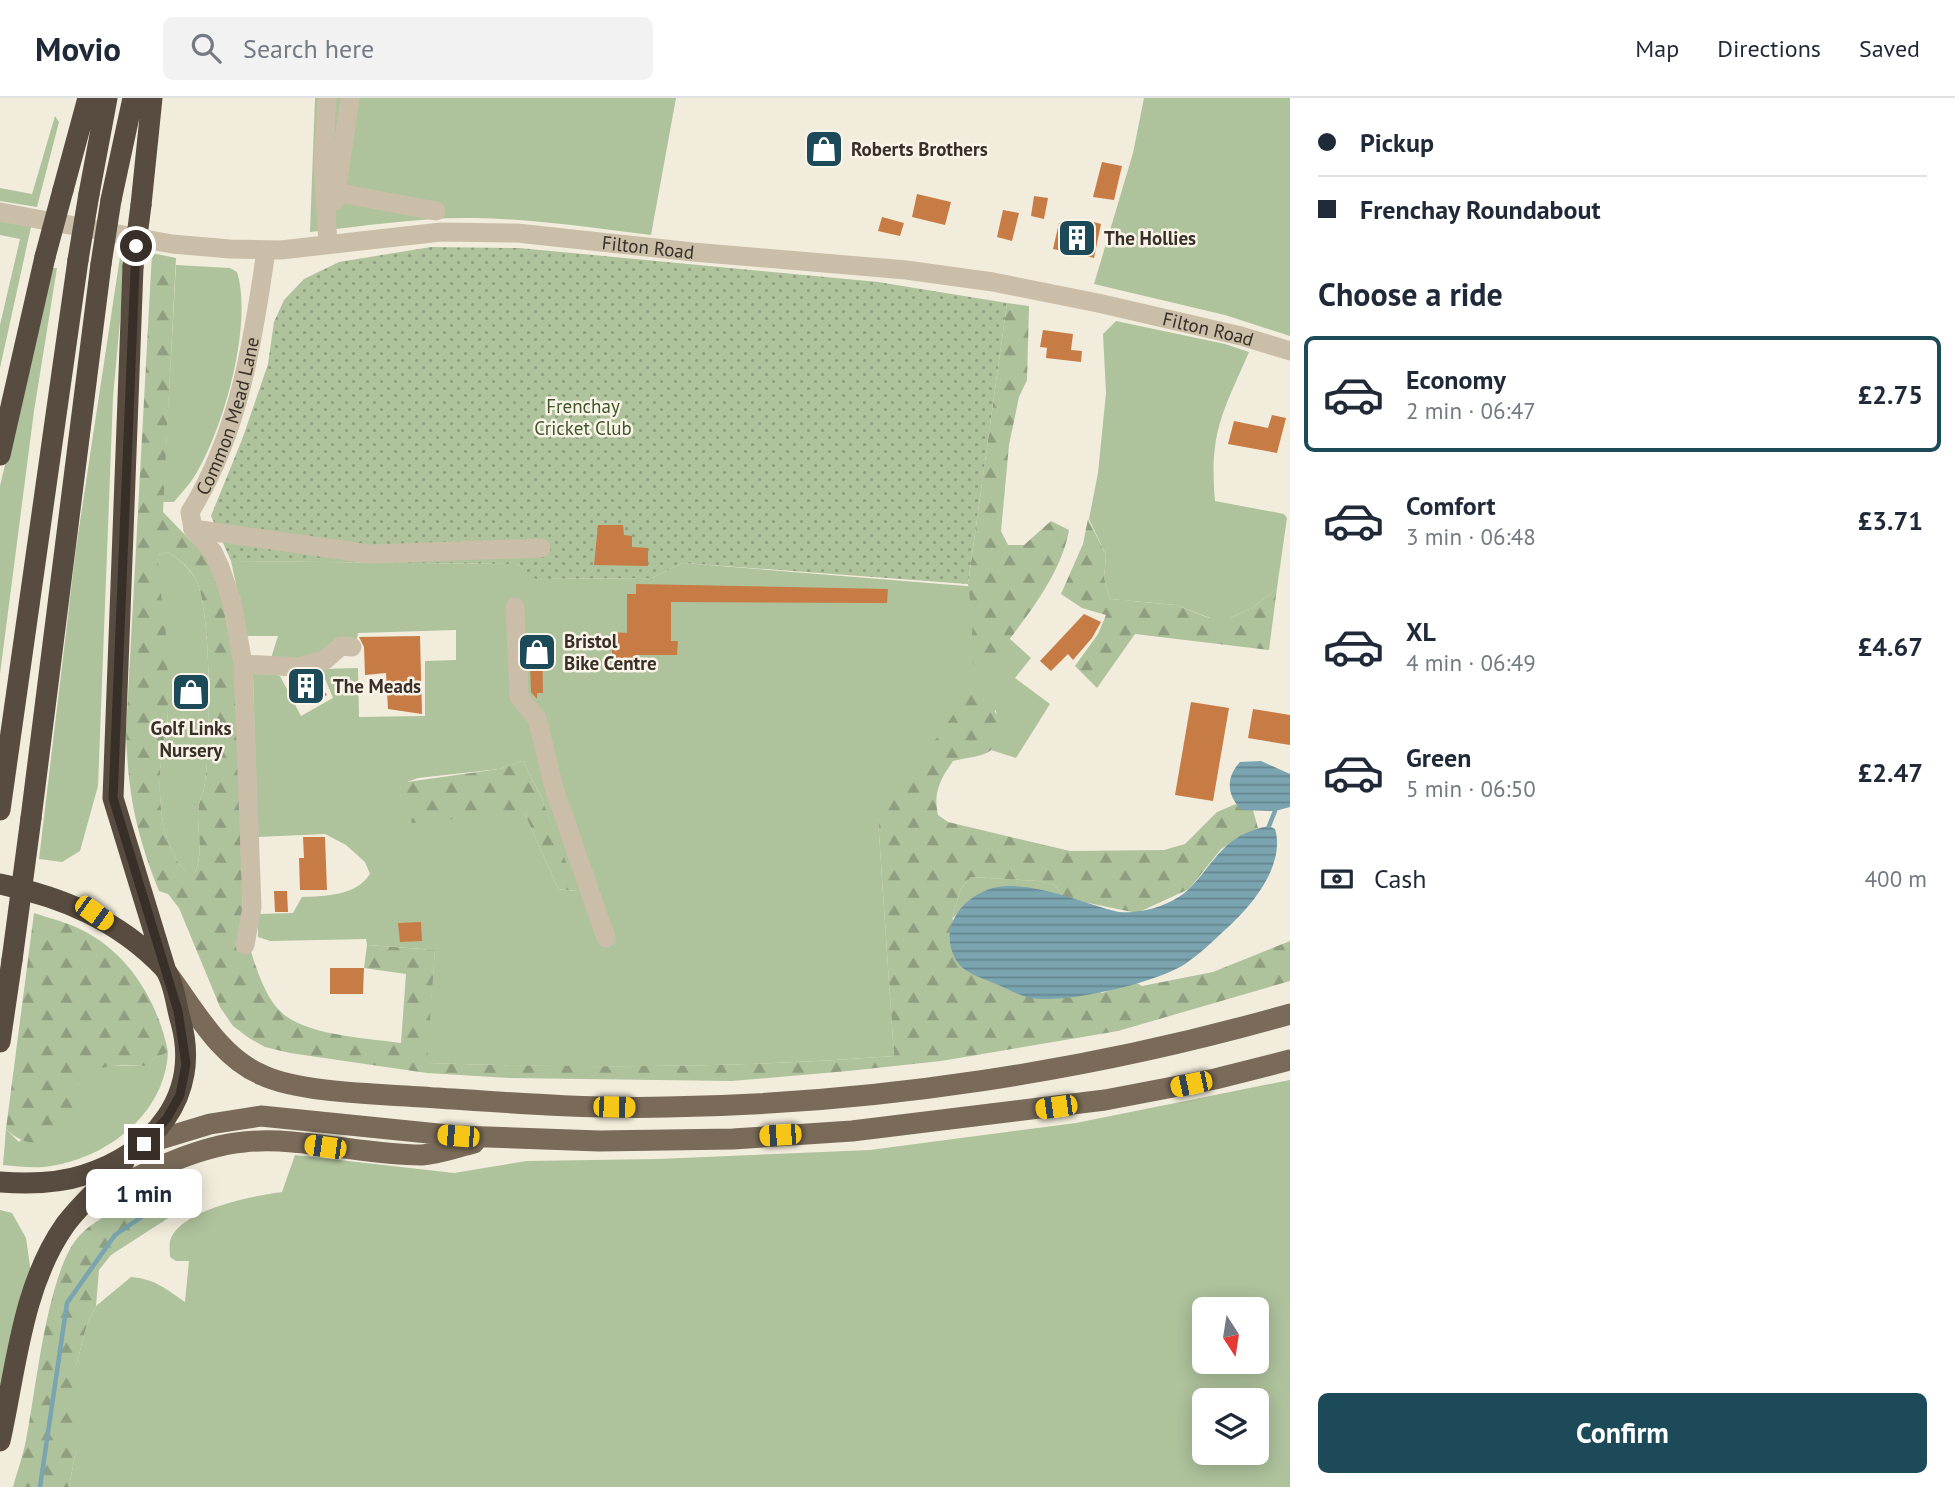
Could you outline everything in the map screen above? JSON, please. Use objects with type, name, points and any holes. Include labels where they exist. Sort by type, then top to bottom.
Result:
[{"type":"highway","points":[[0,455],[46,257],[88,98]]},
{"type":"highway","points":[[0,810],[78,260],[107,98]]},
{"type":"highway","points":[[0,1042],[111,200],[133,98]]},
{"type":"highway","points":[[0,1441],[33,1290],[48,1252],[66,1223],[167,1118],[180,1095],[186,1064],[183,1030],[113,798],[133,267],[152,98]]},
{"type":"highway","points":[[0,884],[49,894],[94,913],[166,970]]},
{"type":"highway","points":[[0,1182],[48,1182],[82,1176],[106,1167],[139,1147]]},
{"type":"main road","points":[[166,970],[227,1051],[263,1076],[344,1091],[536,1105],[666,1107],[790,1103],[947,1084],[1165,1047],[1290,1014]]},
{"type":"main road","points":[[139,1147],[210,1124],[261,1116],[493,1138],[659,1141],[852,1131],[1105,1100],[1214,1079],[1290,1060]]},
{"type":"main road","points":[[89,1201],[193,1156],[242,1142],[284,1142],[345,1150],[425,1155],[493,1138]]},
{"type":"street","points":[[327,98],[323,165],[333,243]]},
{"type":"street","points":[[333,243],[334,192],[350,98]]},
{"type":"street","points":[[334,192],[436,211]]},
{"type":"street","name":"Filton Road","points":[[0,212],[172,244],[266,251],[441,232],[517,233],[693,252],[906,270],[1030,289],[1198,326],[1290,351]]},
{"type":"street","name":"Common Mead Lane","points":[[193,529],[190,512],[217,465],[244,379],[266,251]]},
{"type":"street","points":[[193,529],[370,554],[541,548]]},
{"type":"street","points":[[193,529],[213,552],[220,567],[232,602],[243,664],[252,907],[245,946]]},
{"type":"street","points":[[515,607],[519,697],[537,718],[554,788],[606,938]]},
{"type":"street","points":[[243,664],[297,667],[325,660],[341,646],[352,647]]},
{"type":"green space","points":[[315,98],[676,98],[651,235],[541,222],[475,218],[413,220],[310,232]]},
{"type":"green space","points":[[1144,98],[1290,98],[1290,336],[1225,315],[1094,284],[1133,153]]},
{"type":"green space","points":[[55,116],[59,122],[37,207],[0,201],[0,188],[32,194]]},
{"type":"green space","points":[[0,221],[31,227],[0,368],[0,325],[20,239],[0,235]]},
{"type":"green space","points":[[123,237],[127,246],[113,397],[98,786],[80,851],[62,862],[39,859],[76,548]]},
{"type":"green space","name":"Frenchay Cricket Club","points":[[431,247],[519,248],[878,282],[1007,303],[968,584],[683,563],[652,578],[536,579],[517,564],[231,561],[211,516],[243,437],[268,364],[274,322],[284,300],[304,279],[339,262]]},
{"type":"green space","points":[[152,253],[176,258],[163,512],[209,555],[217,572],[237,663],[243,923],[257,970],[268,994],[281,1012],[292,1020],[338,1035],[401,1043],[406,974],[364,968],[367,945],[435,950],[427,1063],[660,1066],[894,1056],[878,819],[972,689],[993,709],[1001,726],[1001,734],[990,751],[953,761],[944,774],[937,793],[937,807],[938,815],[948,822],[1070,851],[1164,850],[1185,844],[1217,812],[1236,804],[1242,809],[1253,810],[1258,828],[1221,849],[1189,889],[1137,913],[1064,898],[1055,885],[1038,881],[971,877],[961,888],[952,919],[1102,993],[1135,982],[1142,986],[1213,972],[1290,941],[1290,981],[1118,1031],[941,1061],[732,1081],[509,1078],[427,1073],[290,1053],[265,1047],[233,1026],[220,1007],[179,908],[168,894],[159,891],[144,851],[135,813],[126,732]],"holes":[[[168,552],[181,561],[195,577],[202,599],[208,652],[208,745],[204,789],[199,802],[200,847],[195,872],[187,872],[171,848],[165,833],[160,800],[160,768],[168,717],[168,683],[158,555]]]},
{"type":"green space","points":[[176,265],[230,268],[237,272],[241,294],[241,319],[233,374],[217,429],[195,476],[174,502],[163,502]]},
{"type":"green space","points":[[52,268],[57,268],[34,411],[0,674],[0,486]]},
{"type":"green space","points":[[1007,303],[1029,306],[1027,380],[1019,397],[1009,445],[1001,531],[1008,545],[1024,545],[1051,521],[1069,530],[1064,549],[1046,587],[984,673],[974,665],[970,656],[973,623],[968,584]]},
{"type":"green space","points":[[1116,321],[1225,344],[1249,352],[1225,408],[1216,440],[1215,501],[1284,514],[1287,518],[1277,588],[1252,608],[1230,618],[1210,618],[1176,605],[1110,599],[1104,578],[1106,555],[1089,519],[1098,473],[1106,393],[1103,334]]},
{"type":"green space","points":[[1088,519],[1106,555],[1104,578],[1110,599],[1176,605],[1209,618],[1230,618],[1252,608],[1277,588],[1269,650],[1135,634],[1097,688],[1075,666],[1098,634],[1106,615],[1082,608],[1061,594],[1083,544]]},
{"type":"green space","points":[[168,552],[185,565],[197,582],[202,599],[208,653],[208,745],[204,789],[199,802],[200,847],[195,872],[187,872],[171,848],[165,833],[160,800],[160,768],[168,711],[158,555]]},
{"type":"green space","points":[[231,561],[517,564],[537,579],[652,578],[683,563],[1041,592],[1009,638],[1031,658],[1015,678],[1050,704],[1016,758],[991,750],[998,741],[996,710],[878,819],[894,1056],[660,1066],[426,1063],[435,950],[367,945],[366,939],[270,941],[258,937],[258,914],[293,913],[302,897],[348,891],[357,887],[370,874],[365,862],[346,845],[325,834],[257,837],[253,674],[271,673],[280,676],[301,716],[333,698],[321,669],[358,668],[359,717],[425,716],[425,661],[456,660],[456,630],[358,633],[357,639],[320,659],[271,658],[278,636],[247,636]],"holes":[[[523,761],[542,799],[576,891],[558,889],[524,812],[407,782],[418,778],[499,769]]]},
{"type":"green space","points":[[523,761],[542,799],[577,891],[558,889],[524,812],[412,823],[405,801],[407,782],[499,769]]},
{"type":"green space","points":[[971,877],[1038,881],[1055,885],[1064,898],[1030,889],[1004,887],[979,895],[952,919],[961,888]]},
{"type":"green space","points":[[34,913],[80,929],[113,951],[138,980],[148,997],[157,1015],[168,1052],[153,1059],[149,1066],[109,1066],[91,1072],[77,1085],[80,1099],[66,1121],[58,1131],[40,1142],[18,1138],[6,1129]]},
{"type":"green space","points":[[168,1052],[157,1094],[145,1113],[113,1142],[73,1161],[51,1166],[3,1165],[6,1129],[19,1142],[77,1085],[85,1072],[106,1066],[148,1066],[153,1059]]},
{"type":"green space","points":[[1290,1080],[1290,1487],[69,1487],[76,1450],[76,1366],[86,1328],[96,1306],[131,1277],[154,1282],[185,1302],[189,1261],[176,1261],[170,1257],[170,1241],[176,1230],[202,1212],[282,1192],[295,1155],[454,1173],[527,1161],[658,1159],[870,1150],[1076,1123]]},
{"type":"green space","points":[[179,1182],[190,1204],[111,1255],[99,1270],[96,1306],[86,1328],[76,1366],[76,1450],[69,1487],[13,1487],[26,1440],[51,1302],[69,1252],[80,1235],[101,1219]]},
{"type":"green space","points":[[0,1210],[12,1213],[26,1238],[31,1273],[0,1406]]},
{"type":"water","points":[[1261,761],[1290,774],[1290,807],[1275,811],[1242,810],[1233,798],[1230,780],[1235,768],[1240,762]]},
{"type":"water","points":[[1269,826],[1275,829],[1276,857],[1264,884],[1246,909],[1185,964],[1154,978],[1087,995],[1031,998],[968,972],[959,965],[950,946],[950,932],[961,908],[971,899],[996,887],[1024,887],[1051,892],[1119,912],[1147,910],[1166,904],[1183,894],[1231,842],[1254,830]]},
{"type":"building","points":[[1102,162],[1122,166],[1114,200],[1093,197]]},
{"type":"building","points":[[917,194],[951,202],[945,225],[912,217]]},
{"type":"building","points":[[1034,196],[1048,198],[1044,219],[1031,216]]},
{"type":"building","points":[[1003,210],[1019,213],[1012,241],[997,237]]},
{"type":"building","points":[[882,217],[904,223],[900,236],[878,231]]},
{"type":"building","name":"The Hollies","points":[[1086,220],[1101,224],[1094,258],[1053,249],[1059,223],[1085,227]]},
{"type":"building","points":[[1043,330],[1073,334],[1071,350],[1082,351],[1081,362],[1046,358],[1049,348],[1040,347]]},
{"type":"building","points":[[1272,415],[1286,418],[1277,453],[1228,444],[1234,421],[1268,428]]},
{"type":"building","points":[[598,525],[623,525],[624,535],[632,536],[632,547],[648,548],[648,566],[594,565]]},
{"type":"building","points":[[636,584],[888,589],[887,603],[671,602],[671,641],[678,641],[677,655],[635,655],[635,661],[612,660],[612,632],[627,633],[627,594],[636,594]]},
{"type":"building","points":[[1084,614],[1101,622],[1092,638],[1073,660],[1068,654],[1051,671],[1040,661]]},
{"type":"building","points":[[420,636],[422,714],[388,709],[386,673],[365,675],[364,647],[359,637]]},
{"type":"building","points":[[529,639],[542,639],[543,693],[537,693],[537,699],[531,692]]},
{"type":"building","name":"The Meads","points":[[322,673],[324,681],[321,687],[327,695],[316,701],[311,692],[296,701],[287,688],[302,678]]},
{"type":"building","points":[[1191,702],[1229,708],[1213,801],[1175,795]]},
{"type":"building","points":[[1253,709],[1290,715],[1290,745],[1248,738]]},
{"type":"building","points":[[303,837],[325,837],[327,890],[300,890],[299,858],[304,858]]},
{"type":"building","points":[[274,891],[287,891],[288,912],[275,912]]},
{"type":"building","points":[[421,922],[422,941],[400,942],[398,923]]},
{"type":"building","points":[[330,968],[364,968],[363,994],[330,994]]},
{"type":"waterway","points":[[1269,826],[1275,811]]},
{"type":"waterway","points":[[40,1487],[67,1303],[115,1235],[177,1193]]},
{"type":"place","name":"Roberts Brothers","points":[[824,149]]},
{"type":"place","name":"The Hollies","points":[[1077,238]]},
{"type":"place","name":"Bristol Bike Centre","points":[[537,652]]},
{"type":"place","name":"The Meads","points":[[306,686]]},
{"type":"place","name":"Golf Links Nursery","points":[[191,692]]},
{"type":"route","points":[[136,246],[133,267],[113,798],[178,1011],[183,1030],[186,1064],[180,1095],[167,1118],[144,1144]]}]
